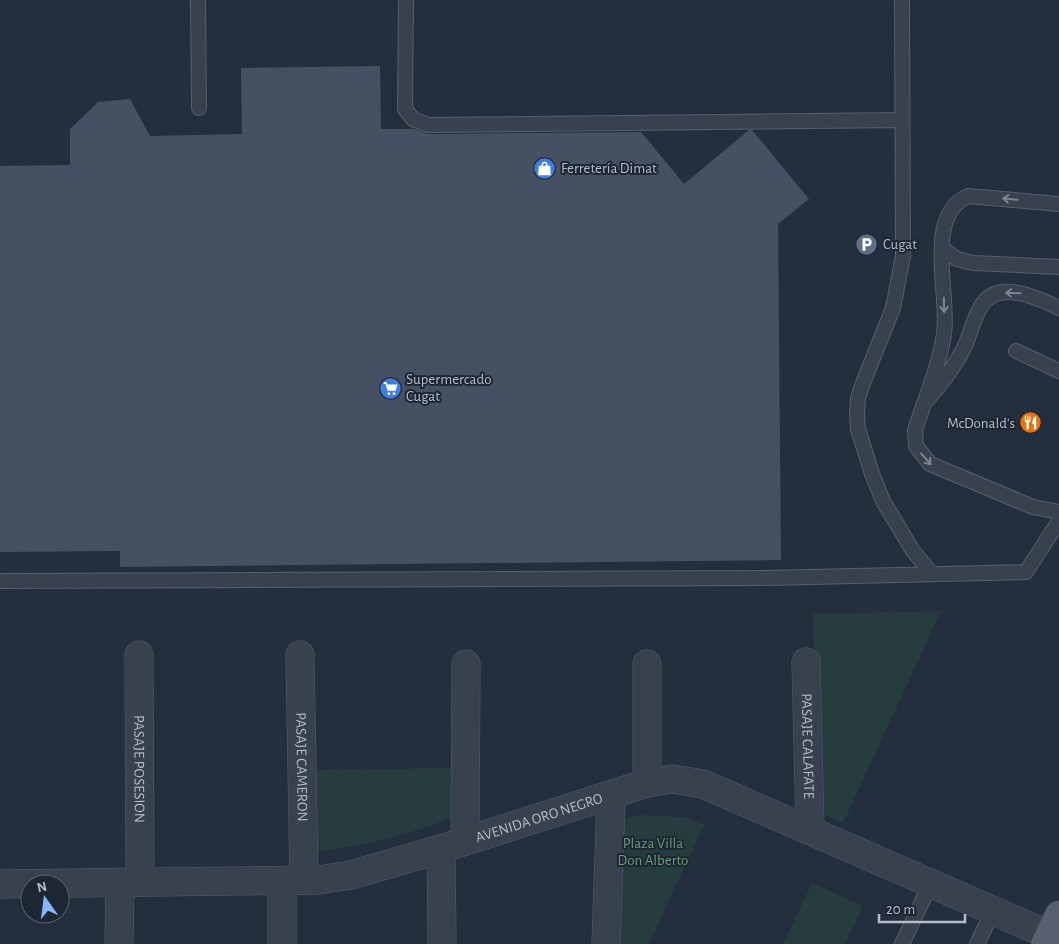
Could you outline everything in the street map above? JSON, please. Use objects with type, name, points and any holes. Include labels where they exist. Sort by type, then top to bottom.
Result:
[{"type":"street","name":"PASAJE POSESION","points":[[120,944],[130,882],[139,655]]},
{"type":"street","name":"PASAJE CAMERON","points":[[282,944],[293,881],[300,655]]},
{"type":"street","name":"PASAJE CALAFATE","points":[[806,662],[810,830]]},
{"type":"street","points":[[442,944],[453,845],[466,664]]},
{"type":"street","points":[[647,664],[647,783]]},
{"type":"street","name":"AVENIDA ORO NEGRO","points":[[0,884],[293,881],[339,878],[453,845],[647,783],[673,779],[703,784],[994,911],[1051,931]]},
{"type":"street","points":[[606,944],[611,795]]},
{"type":"lane","points":[[198,0],[199,108]]},
{"type":"lane","points":[[406,0],[405,109],[413,119],[428,125],[902,120]]},
{"type":"lane","points":[[902,0],[902,120],[900,146],[902,256],[893,308],[863,383],[858,398],[856,414],[858,429],[872,474],[883,501],[913,551],[932,574]]},
{"type":"lane","points":[[1059,204],[968,196],[958,200],[946,218],[942,232],[944,334],[915,430],[916,446],[930,464],[1025,504],[1059,512]]},
{"type":"lane","points":[[943,249],[957,259],[973,263],[1059,267]]},
{"type":"lane","points":[[924,403],[941,386],[964,348],[979,309],[992,295],[1005,292],[1024,293],[1059,308]]},
{"type":"lane","points":[[1016,351],[1059,370]]},
{"type":"lane","points":[[0,582],[767,578],[1026,572],[1059,521]]},
{"type":"lane","points":[[902,944],[931,883]]},
{"type":"lane","points":[[977,944],[994,911]]},
{"type":"green space","points":[[941,611],[843,823],[818,812],[813,614]]},
{"type":"green space","points":[[456,768],[457,816],[384,840],[344,848],[308,851],[308,770]]},
{"type":"green space","name":"Plaza Villa Don Alberto","points":[[638,815],[684,817],[704,825],[649,944],[615,944],[618,827],[625,819]]},
{"type":"green space","points":[[812,883],[863,906],[845,944],[783,944]]},
{"type":"building","name":"Supermercado Cugat","points":[[380,66],[381,129],[414,129],[428,134],[641,132],[684,184],[749,130],[752,130],[809,199],[778,224],[781,560],[120,567],[120,551],[0,552],[0,166],[70,165],[70,129],[98,102],[130,99],[150,136],[242,134],[241,68]]},
{"type":"place","name":"Ferretería Dimat","points":[[545,168]]},
{"type":"place","name":"Cugat","points":[[867,244]]},
{"type":"place","name":"Supermercado Cugat","points":[[390,388]]},
{"type":"place","name":"McDonald's","points":[[1031,423]]}]
